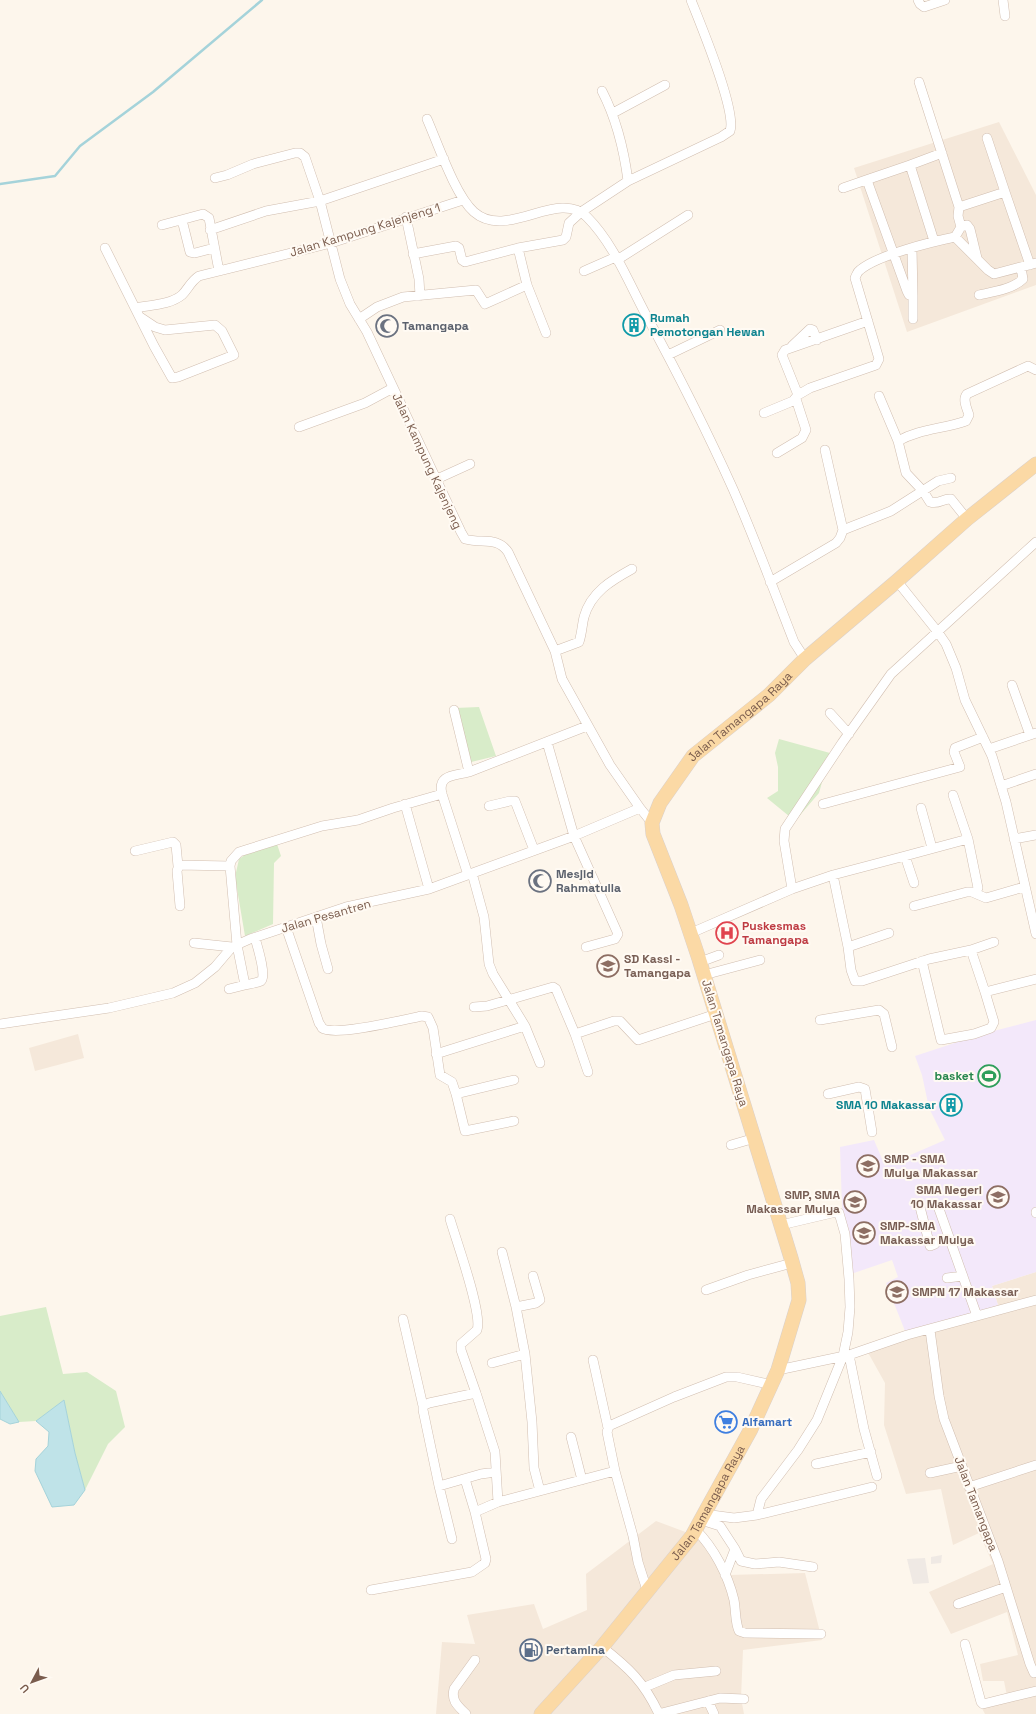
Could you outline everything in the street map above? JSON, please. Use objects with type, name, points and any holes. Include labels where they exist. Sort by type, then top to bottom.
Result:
[{"type":"main road","name":"Jalan Tamangapa Raya","points":[[541,1714],[602,1646],[692,1536],[772,1385],[799,1300],[798,1283],[782,1225],[700,962],[653,834],[652,823],[660,803],[693,756],[769,695],[805,659],[967,519],[1035,468]]},
{"type":"street","points":[[413,254],[456,246],[459,248],[462,260],[465,262],[518,248],[563,240],[566,237],[568,223],[577,211],[628,182],[721,137],[730,130],[732,126],[732,119],[719,74],[691,0]]},
{"type":"street","points":[[918,0],[924,7],[945,0]]},
{"type":"street","points":[[1002,0],[1005,16]]},
{"type":"street","points":[[919,82],[959,207],[958,216],[961,227]]},
{"type":"street","points":[[613,113],[665,85]]},
{"type":"street","points":[[602,91],[613,113],[626,164],[628,182]]},
{"type":"street","points":[[427,119],[463,200],[481,218],[491,222],[502,222],[557,208],[577,211],[594,225],[609,246],[668,355],[733,489],[794,642],[805,659]]},
{"type":"street","points":[[955,237],[977,260],[994,274],[1033,264],[1005,192],[987,138]]},
{"type":"street","name":"Jalan Kampung Kajenjeng","points":[[215,178],[227,175],[253,164],[295,153],[300,153],[305,157],[320,201],[340,279],[359,319],[367,332],[465,539],[478,542],[499,542],[508,552],[555,651],[562,679],[587,726],[610,764],[640,808]]},
{"type":"street","points":[[843,188],[942,153]]},
{"type":"street","points":[[210,230],[266,211],[320,201],[444,159]]},
{"type":"street","points":[[910,165],[934,241]]},
{"type":"street","points":[[869,178],[868,183],[906,291],[910,295],[913,295]]},
{"type":"street","points":[[959,207],[1005,192]]},
{"type":"street","name":"Jalan Kampung Kajenjeng 1","points":[[136,308],[176,299],[192,281],[199,276],[331,242],[463,200]]},
{"type":"street","points":[[162,225],[171,221],[182,220],[203,214],[206,215],[209,218],[210,230],[219,270]]},
{"type":"street","points":[[584,271],[616,259],[688,215]]},
{"type":"street","points":[[406,217],[419,279],[420,296]]},
{"type":"street","points":[[182,220],[190,252],[195,253],[214,248]]},
{"type":"street","points":[[764,413],[797,397],[810,388],[878,363],[879,359],[855,278],[857,272],[868,265],[912,248],[934,241],[955,237],[961,227],[967,225],[970,229],[977,260]]},
{"type":"street","points":[[105,248],[154,346],[172,378],[234,356],[222,331],[215,325],[165,330],[155,327],[140,317]]},
{"type":"street","points":[[518,248],[527,285],[546,333]]},
{"type":"street","points":[[912,248],[914,319]]},
{"type":"street","points":[[979,295],[995,292],[1019,283],[1022,279],[1021,268]]},
{"type":"street","points":[[994,274],[995,292]]},
{"type":"street","points":[[359,319],[377,307],[403,297],[476,290],[485,304],[527,285]]},
{"type":"street","points":[[777,453],[802,438],[805,435],[806,430],[797,397],[782,355],[785,350],[868,321]]},
{"type":"street","points":[[668,355],[720,330]]},
{"type":"street","points":[[898,441],[915,432],[939,429],[966,421],[969,416],[964,397],[967,394],[1028,366],[1036,370]]},
{"type":"street","points":[[299,427],[365,403],[393,388]]},
{"type":"street","points":[[879,396],[898,441],[906,473],[923,491],[930,502],[935,504],[951,499],[967,519]]},
{"type":"street","points":[[770,582],[836,543],[840,538],[843,530],[825,450]]},
{"type":"street","points":[[437,480],[470,464]]},
{"type":"street","points":[[843,530],[891,511],[938,481],[951,478]]},
{"type":"street","points":[[792,889],[784,841],[785,829],[891,674],[1036,542]]},
{"type":"street","points":[[555,651],[579,642],[584,616],[596,593],[608,582],[632,569]]},
{"type":"street","points":[[897,581],[937,631],[951,654],[965,700],[989,749],[1006,802],[1024,887],[1036,934]]},
{"type":"street","points":[[989,749],[1033,734],[1012,685]]},
{"type":"street","points":[[454,710],[469,772]]},
{"type":"street","points":[[830,713],[849,734]]},
{"type":"street","points":[[540,1063],[525,1026],[510,999],[493,974],[489,964],[484,917],[440,786],[445,779],[450,776],[469,772],[587,726]]},
{"type":"street","points":[[823,804],[960,767],[954,752],[955,748],[983,737]]},
{"type":"street","points":[[548,742],[574,836],[618,934],[614,939],[586,947]]},
{"type":"street","points":[[1001,786],[1036,774]]},
{"type":"street","points":[[245,985],[234,946],[230,866],[231,861],[239,852],[322,826],[358,820],[405,804],[442,794]]},
{"type":"street","points":[[953,795],[968,839],[978,888]]},
{"type":"street","points":[[489,806],[515,801],[534,850]]},
{"type":"street","points":[[405,804],[429,889]]},
{"type":"street","points":[[640,808],[652,823]]},
{"type":"street","name":"Jalan Pesantren","points":[[0,1024],[109,1008],[173,994],[195,983],[215,967],[234,946],[346,907],[429,889],[574,836],[640,808]]},
{"type":"street","points":[[921,808],[932,848]]},
{"type":"street","points":[[1014,839],[1036,834]]},
{"type":"street","points":[[690,933],[792,889],[833,875],[968,839]]},
{"type":"street","points":[[135,850],[173,842],[176,845],[180,906]]},
{"type":"street","points":[[905,856],[914,883]]},
{"type":"street","points":[[178,866],[182,864],[230,866]]},
{"type":"street","points":[[833,875],[852,974],[855,981],[858,982],[922,961],[971,950],[994,942]]},
{"type":"street","points":[[914,906],[967,892],[972,892],[986,898],[1024,887]]},
{"type":"street","points":[[316,917],[328,969]]},
{"type":"street","points":[[286,927],[322,1028],[345,1030],[369,1028],[422,1016],[428,1017],[433,1028],[440,1075],[452,1082],[465,1131],[514,1120]]},
{"type":"street","points":[[848,947],[889,933]]},
{"type":"street","points":[[229,990],[260,981],[263,978],[263,971],[255,938]]},
{"type":"street","points":[[194,943],[234,946]]},
{"type":"street","points":[[922,961],[941,1040],[974,1034],[993,1025],[993,1017],[971,950]]},
{"type":"street","points":[[700,962],[719,954]]},
{"type":"street","points":[[704,975],[760,960]]},
{"type":"street","points":[[985,992],[1036,979]]},
{"type":"street","points":[[474,1007],[487,1006],[553,986],[556,989],[575,1034],[588,1072]]},
{"type":"street","points":[[820,1020],[879,1010],[884,1014],[892,1047]]},
{"type":"street","points":[[575,1034],[614,1020],[620,1021],[638,1040],[716,1014]]},
{"type":"street","points":[[436,1054],[525,1026]]},
{"type":"street","points":[[456,1094],[514,1080]]},
{"type":"street","points":[[828,1094],[859,1087],[865,1089],[872,1132]]},
{"type":"street","points":[[731,1145],[755,1138]]},
{"type":"street","points":[[920,1207],[930,1246],[935,1244]]},
{"type":"street","points":[[939,1208],[977,1316]]},
{"type":"street","points":[[782,1225],[836,1212],[841,1217],[845,1234],[850,1300],[846,1355],[877,1476]]},
{"type":"street","points":[[450,1219],[474,1298],[478,1319],[477,1330],[461,1344],[461,1350],[495,1452],[498,1502]]},
{"type":"street","points":[[502,1252],[516,1308],[524,1354],[532,1427],[534,1468],[540,1491]]},
{"type":"street","points":[[706,1290],[748,1275],[792,1262]]},
{"type":"street","points":[[516,1308],[536,1303],[540,1300],[533,1276]]},
{"type":"street","points":[[947,1278],[963,1276]]},
{"type":"street","points":[[778,1370],[846,1355],[908,1335],[1036,1300]]},
{"type":"street","points":[[403,1319],[423,1406],[438,1486],[452,1539]]},
{"type":"street","name":"Jalan Tamangapa","points":[[930,1330],[944,1419],[1006,1586],[1035,1675]]},
{"type":"street","points":[[492,1363],[524,1354]]},
{"type":"street","points":[[757,1515],[761,1499],[798,1450],[817,1420],[846,1355]]},
{"type":"street","points":[[593,1360],[608,1428],[615,1472],[633,1536],[638,1562],[647,1590]]},
{"type":"street","points":[[608,1428],[623,1419],[726,1377],[737,1377],[772,1385]]},
{"type":"street","points":[[423,1406],[429,1403],[476,1393]]},
{"type":"street","points":[[571,1437],[582,1480]]},
{"type":"street","points":[[816,1464],[871,1452]]},
{"type":"street","points":[[969,1488],[1036,1465]]},
{"type":"street","points":[[930,1473],[962,1466]]},
{"type":"street","points":[[438,1486],[496,1472]]},
{"type":"street","points":[[474,1512],[498,1502],[615,1472]]},
{"type":"street","points":[[371,1590],[472,1572],[485,1563],[486,1559],[466,1479]]},
{"type":"street","points":[[700,1521],[757,1515],[872,1487]]},
{"type":"street","points":[[700,1521],[720,1526],[735,1549],[740,1561],[755,1564],[779,1562],[813,1567]]},
{"type":"street","points":[[700,1521],[725,1575],[734,1600],[738,1630],[740,1632],[821,1634]]},
{"type":"street","points":[[725,1575],[735,1549]]},
{"type":"street","points":[[958,1604],[1006,1586]]},
{"type":"street","points":[[965,1644],[981,1702],[983,1704],[1036,1691]]},
{"type":"street","points":[[602,1646],[627,1667],[645,1687],[659,1714],[720,1698],[744,1699]]},
{"type":"street","points":[[466,1714],[456,1704],[453,1695],[454,1689],[475,1660]]},
{"type":"street","points":[[645,1687],[674,1675],[716,1671]]},
{"type":"street","points":[[708,1701],[714,1714]]},
{"type":"shaded area","points":[[999,122],[1036,195],[1036,285],[907,332],[854,168]]},
{"type":"shaded area","points":[[1036,1020],[1036,1272],[992,1286],[998,1305],[907,1336],[886,1283],[898,1277],[892,1260],[851,1274],[842,1207],[840,1147],[874,1140],[885,1166],[945,1140],[929,1108],[922,1075],[915,1056],[982,1034]]},
{"type":"shaded area","points":[[78,1034],[84,1058],[35,1071],[29,1048]]},
{"type":"shaded area","points":[[1036,1272],[1036,1714],[985,1714],[979,1703],[1007,1696],[1004,1681],[983,1681],[980,1664],[1018,1655],[1007,1612],[951,1634],[929,1592],[993,1564],[979,1533],[953,1545],[941,1489],[906,1494],[884,1425],[885,1383],[866,1349],[998,1305],[992,1286]]},
{"type":"shaded area","points":[[656,1521],[707,1540],[730,1575],[805,1573],[822,1640],[743,1650],[741,1698],[744,1714],[436,1714],[442,1642],[475,1644],[467,1615],[534,1604],[543,1629],[587,1610],[586,1574]]},
{"type":"shaded area","points":[[942,1555],[941,1563],[931,1564],[931,1557]]},
{"type":"shaded area","points":[[925,1558],[929,1583],[913,1584],[907,1559]]},
{"type":"green space","points":[[479,707],[496,756],[467,763],[455,708]]},
{"type":"green space","points":[[779,739],[830,753],[819,793],[795,821],[767,798],[778,791],[778,767],[775,753]]},
{"type":"green space","points":[[277,844],[281,856],[274,863],[273,924],[245,936],[235,877],[239,859],[249,852]]},
{"type":"green space","points":[[46,1307],[63,1374],[87,1372],[116,1391],[125,1427],[108,1444],[85,1490],[75,1453],[64,1400],[36,1421],[19,1422],[0,1391],[0,1316]]},
{"type":"water","points":[[0,1391],[19,1422],[10,1424],[0,1419]]},
{"type":"water","points":[[64,1400],[75,1453],[85,1490],[74,1505],[52,1507],[35,1471],[36,1459],[48,1446],[49,1432],[36,1421]]},
{"type":"waterway","points":[[0,184],[55,176],[80,146],[153,92],[262,0]]},
{"type":"place","name":"Rumah Pemotongan Hewan","points":[[634,325]]},
{"type":"place","name":"Tamangapa","points":[[387,326]]},
{"type":"place","name":"Mesjid Rahmatulla","points":[[540,881]]},
{"type":"place","name":"Puskesmas Tamangapa","points":[[727,933]]},
{"type":"place","name":"SD Kassi - Tamangapa","points":[[608,966]]},
{"type":"place","name":"basket","points":[[989,1076]]},
{"type":"place","name":"SMA 10 Makassar","points":[[951,1105]]},
{"type":"place","name":"SMP - SMA Mulya Makassar","points":[[868,1166]]},
{"type":"place","name":"SMA Negeri 10 Makassar","points":[[998,1197]]},
{"type":"place","name":"SMP, SMA Makassar Mulya","points":[[855,1202]]},
{"type":"place","name":"SMP-SMA Makassar Mulya","points":[[864,1233]]},
{"type":"place","name":"SMPN 17 Makassar","points":[[897,1292]]},
{"type":"place","name":"Alfamart","points":[[726,1422]]},
{"type":"place","name":"Pertamina","points":[[531,1650]]}]
